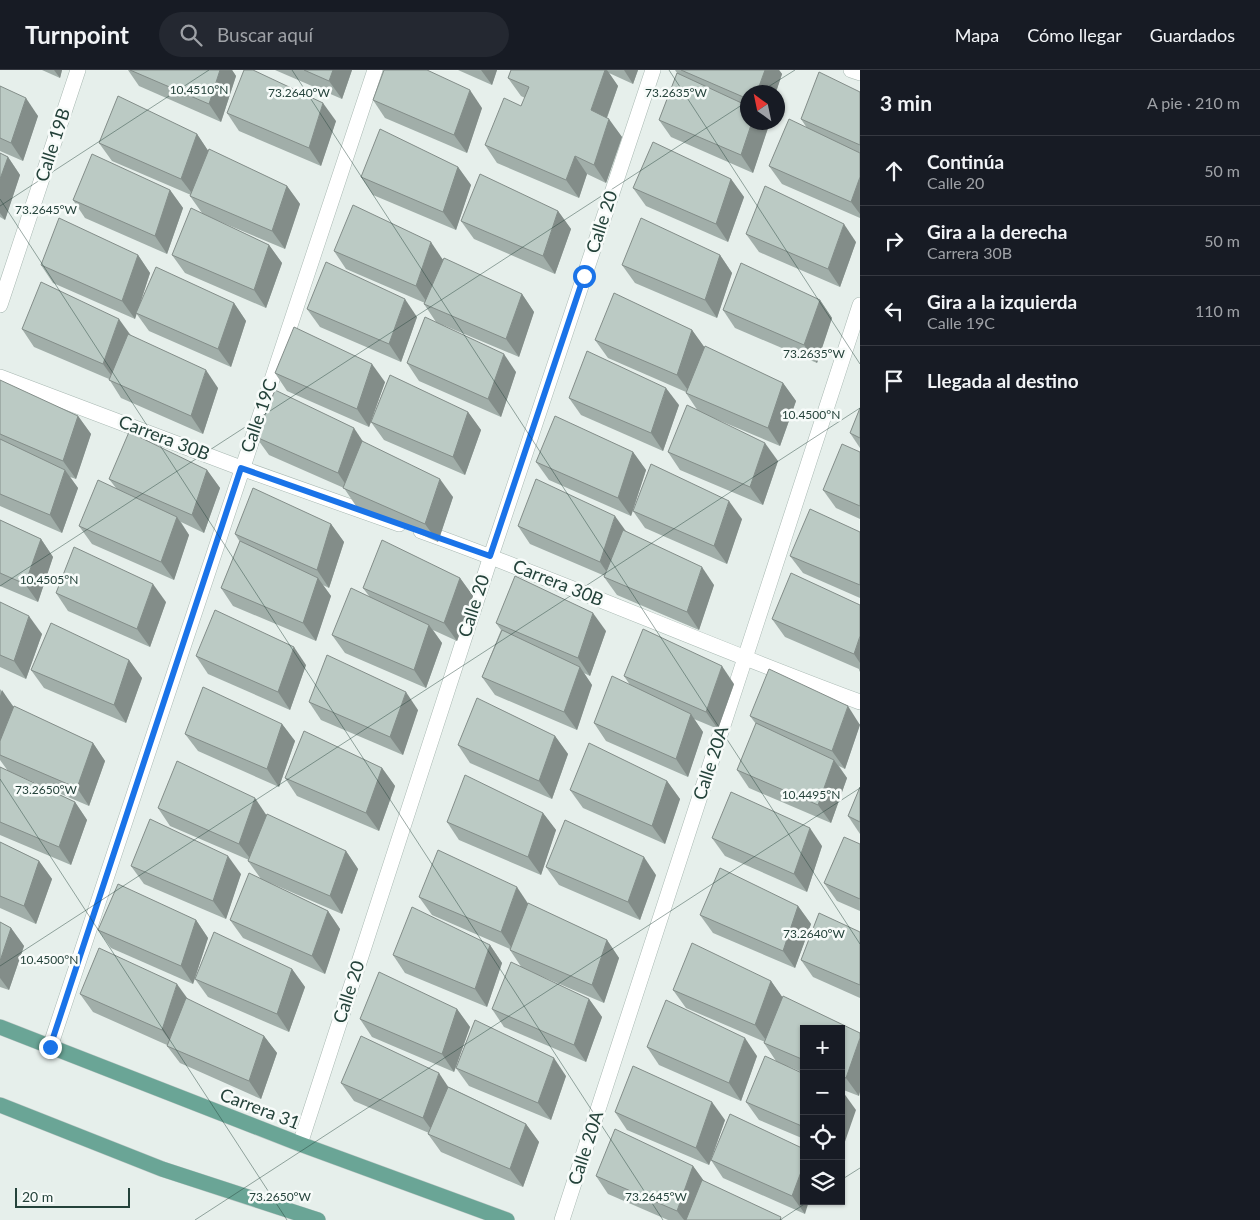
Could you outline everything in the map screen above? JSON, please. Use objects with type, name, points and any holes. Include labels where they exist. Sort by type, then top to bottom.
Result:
[{"type":"main road","name":"Carrera 31","points":[[0,1027],[300,1144],[508,1220]]},
{"type":"main road","points":[[0,1105],[162,1169],[318,1220]]},
{"type":"street","name":"Calle 19B","points":[[0,305],[78,70]]},
{"type":"street","name":"Calle 19C","points":[[50,1047],[241,468],[375,70]]},
{"type":"street","name":"Calle 20","points":[[300,1144],[490,556],[653,70]]},
{"type":"street","points":[[851,70],[860,73]]},
{"type":"street","name":"Calle 20A","points":[[562,1220],[860,305]]},
{"type":"street","name":"Carrera 30B","points":[[0,377],[241,468],[490,556],[744,659],[860,702]]},
{"type":"building","points":[[130,70],[220,70],[209,104]]},
{"type":"building","points":[[244,70],[253,70],[323,103],[309,148],[227,113]]},
{"type":"building","points":[[304,70],[333,70],[329,81]]},
{"type":"building","points":[[384,70],[427,70],[470,90],[454,135],[373,100]]},
{"type":"building","points":[[511,70],[605,70],[591,110],[609,119],[594,165],[575,156],[566,180],[485,145],[504,98],[521,106],[529,87],[508,78]]},
{"type":"building","points":[[681,70],[765,70],[760,85],[740,85],[740,96]]},
{"type":"building","points":[[819,72],[860,92],[860,145],[801,119]]},
{"type":"building","points":[[677,73],[740,102],[740,130],[749,130],[741,155],[659,120]]},
{"type":"building","points":[[0,86],[26,98],[11,143],[0,138]]},
{"type":"building","points":[[118,96],[197,134],[181,179],[99,143]]},
{"type":"building","points":[[789,119],[860,153],[860,177],[851,202],[769,166]]},
{"type":"building","points":[[380,129],[458,167],[443,212],[361,177]]},
{"type":"building","points":[[653,142],[731,179],[716,224],[633,188]]},
{"type":"building","points":[[209,149],[287,186],[272,231],[190,196]]},
{"type":"building","points":[[0,153],[8,157],[0,179]]},
{"type":"building","points":[[92,154],[170,190],[155,236],[73,200]]},
{"type":"building","points":[[480,174],[558,211],[543,256],[461,221]]},
{"type":"building","points":[[765,186],[844,224],[828,269],[746,234]]},
{"type":"building","points":[[353,205],[431,242],[416,286],[334,251]]},
{"type":"building","points":[[191,208],[269,245],[254,290],[172,255]]},
{"type":"building","points":[[59,218],[138,255],[122,301],[41,265]]},
{"type":"building","points":[[641,218],[720,255],[705,300],[622,265]]},
{"type":"building","points":[[444,258],[522,294],[506,339],[424,304]]},
{"type":"building","points":[[326,262],[405,299],[389,344],[307,309]]},
{"type":"building","points":[[741,263],[820,300],[804,345],[723,310]]},
{"type":"building","points":[[156,267],[234,303],[218,349],[136,313]]},
{"type":"building","points":[[41,282],[119,319],[103,364],[22,329]]},
{"type":"building","points":[[614,293],[692,330],[677,375],[595,340]]},
{"type":"building","points":[[425,317],[504,354],[488,399],[407,363]]},
{"type":"building","points":[[294,327],[372,364],[357,409],[275,373]]},
{"type":"building","points":[[128,334],[206,370],[191,416],[109,380]]},
{"type":"building","points":[[705,346],[783,383],[768,428],[686,393]]},
{"type":"building","points":[[587,351],[666,388],[651,433],[569,398]]},
{"type":"building","points":[[390,375],[468,412],[453,457],[371,422]]},
{"type":"building","points":[[0,380],[78,416],[63,461],[0,434]]},
{"type":"building","points":[[275,390],[354,428],[338,473],[256,437]]},
{"type":"building","points":[[687,405],[765,443],[750,487],[668,452]]},
{"type":"building","points":[[860,408],[860,438],[850,433]]},
{"type":"building","points":[[555,416],[633,452],[618,498],[536,462]]},
{"type":"building","points":[[129,432],[207,470],[192,515],[109,479]]},
{"type":"building","points":[[0,439],[65,470],[50,515],[0,494]]},
{"type":"building","points":[[362,441],[440,479],[425,524],[343,488]]},
{"type":"building","points":[[842,444],[860,452],[860,506],[823,490]]},
{"type":"building","points":[[651,464],[729,501],[714,546],[633,511]]},
{"type":"building","points":[[536,479],[615,516],[600,562],[518,526]]},
{"type":"building","points":[[98,480],[177,517],[161,562],[79,526]]},
{"type":"building","points":[[253,488],[331,524],[317,570],[235,534]]},
{"type":"building","points":[[810,509],[860,532],[860,585],[790,556]]},
{"type":"building","points":[[0,520],[41,539],[25,584],[0,573]]},
{"type":"building","points":[[623,530],[702,567],[687,612],[604,577]]},
{"type":"building","points":[[382,540],[460,578],[444,623],[363,588]]},
{"type":"building","points":[[240,541],[318,578],[303,623],[221,588]]},
{"type":"building","points":[[74,547],[153,584],[137,629],[56,593]]},
{"type":"building","points":[[791,573],[860,605],[860,636],[854,654],[772,619]]},
{"type":"building","points":[[515,576],[593,613],[578,658],[496,623]]},
{"type":"building","points":[[351,588],[429,625],[414,670],[332,635]]},
{"type":"building","points":[[0,602],[29,616],[14,661],[0,655]]},
{"type":"building","points":[[215,610],[294,647],[278,692],[196,656]]},
{"type":"building","points":[[51,623],[129,660],[114,705],[31,670]]},
{"type":"building","points":[[643,629],[722,666],[706,712],[624,676]]},
{"type":"building","points":[[502,630],[580,667],[564,712],[482,677]]},
{"type":"building","points":[[327,655],[406,692],[390,737],[309,702]]},
{"type":"building","points":[[769,669],[848,706],[832,751],[750,716]]},
{"type":"building","points":[[612,676],[691,714],[676,759],[594,723]]},
{"type":"building","points":[[203,687],[282,724],[267,769],[185,734]]},
{"type":"building","points":[[477,698],[555,736],[539,781],[458,745]]},
{"type":"building","points":[[14,706],[93,743],[77,788],[0,755],[0,741]]},
{"type":"building","points":[[756,723],[834,760],[818,805],[737,770]]},
{"type":"building","points":[[304,731],[382,768],[366,813],[285,778]]},
{"type":"building","points":[[589,743],[667,781],[652,826],[570,790]]},
{"type":"building","points":[[177,761],[255,798],[239,844],[158,808]]},
{"type":"building","points":[[0,767],[75,802],[59,847],[0,822]]},
{"type":"building","points":[[465,775],[543,813],[528,857],[447,822]]},
{"type":"building","points":[[860,787],[860,822],[848,816]]},
{"type":"building","points":[[731,792],[810,828],[794,874],[712,838]]},
{"type":"building","points":[[267,814],[346,851],[330,896],[248,861]]},
{"type":"building","points":[[150,819],[228,856],[213,901],[131,866]]},
{"type":"building","points":[[565,820],[644,857],[628,902],[546,867]]},
{"type":"building","points":[[844,837],[860,844],[860,899],[824,883]]},
{"type":"building","points":[[0,842],[39,861],[24,906],[0,896]]},
{"type":"building","points":[[438,850],[517,887],[501,932],[419,897]]},
{"type":"building","points":[[720,868],[798,906],[783,951],[700,915]]},
{"type":"building","points":[[249,873],[328,911],[312,956],[230,920]]},
{"type":"building","points":[[118,884],[196,920],[181,966],[98,930]]},
{"type":"building","points":[[528,903],[607,940],[592,985],[510,950]]},
{"type":"building","points":[[412,907],[490,945],[475,989],[393,955]]},
{"type":"building","points":[[819,913],[860,932],[860,985],[801,960]]},
{"type":"building","points":[[0,922],[11,928],[0,961]]},
{"type":"building","points":[[214,932],[292,969],[277,1014],[195,979]]},
{"type":"building","points":[[692,943],[771,981],[755,1025],[673,990]]},
{"type":"building","points":[[99,948],[177,984],[162,1030],[80,994]]},
{"type":"building","points":[[511,962],[589,999],[574,1045],[492,1009]]},
{"type":"building","points":[[379,972],[457,1009],[442,1054],[360,1019]]},
{"type":"building","points":[[783,996],[843,1025],[800,1025],[800,1058],[764,1043]]},
{"type":"building","points":[[186,998],[264,1036],[249,1081],[167,1046]]},
{"type":"building","points":[[666,1000],[745,1038],[729,1083],[647,1047]]},
{"type":"building","points":[[475,1020],[554,1058],[538,1103],[456,1068]]},
{"type":"building","points":[[845,1026],[860,1033],[845,1078]]},
{"type":"building","points":[[361,1036],[439,1073],[423,1118],[341,1083]]},
{"type":"building","points":[[765,1056],[800,1072],[800,1125],[746,1102]]},
{"type":"building","points":[[633,1066],[712,1102],[696,1148],[615,1112]]},
{"type":"building","points":[[448,1087],[526,1124],[510,1169],[428,1134]]},
{"type":"building","points":[[730,1114],[800,1147],[800,1175],[792,1196],[711,1160]]},
{"type":"building","points":[[615,1129],[693,1166],[677,1211],[596,1176]]},
{"type":"building","points":[[702,1180],[781,1217],[780,1220],[686,1220]]},
{"type":"route","points":[[50,1047],[241,468],[490,556],[584,276]]}]
